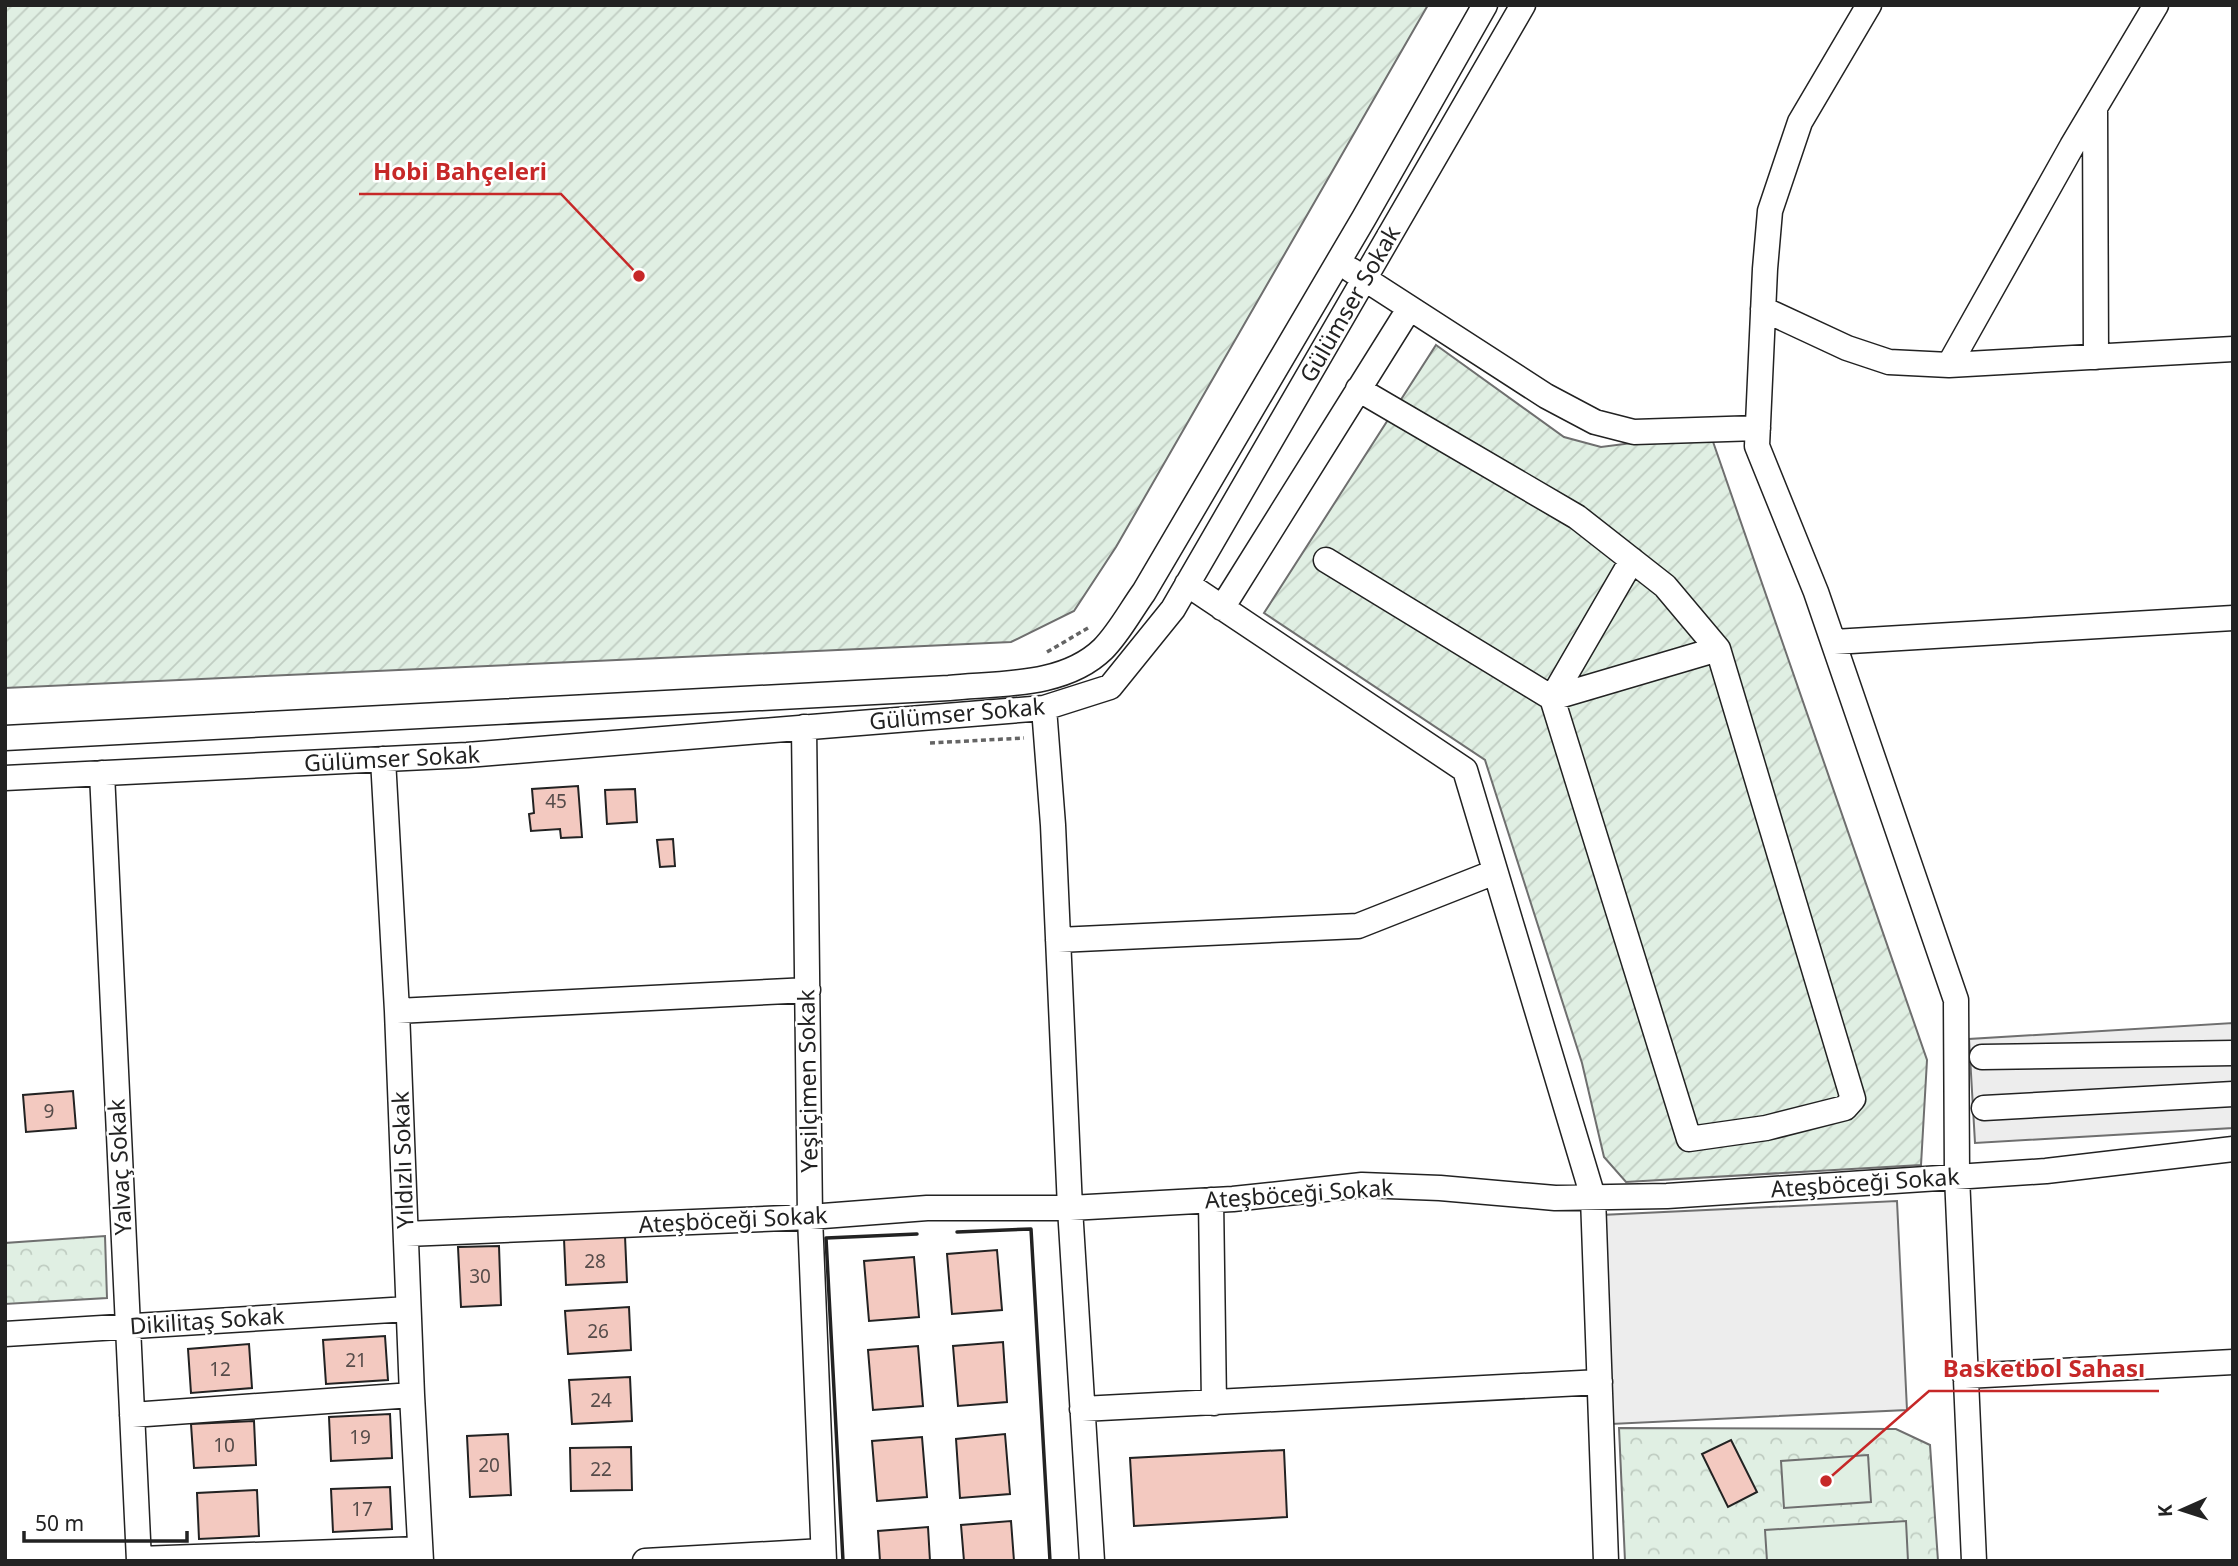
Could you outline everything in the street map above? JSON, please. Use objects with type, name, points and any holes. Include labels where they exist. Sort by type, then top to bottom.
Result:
[{"type":"street","points":[[5,738],[417,714],[936,689],[1051,677],[1074,667],[1103,649],[1144,592],[1339,262],[1485,5]]},
{"type":"street","name":"Gülümser Sokak","points":[[5,778],[467,755],[804,727],[1045,720],[1110,687],[1173,609],[1523,5]]},
{"type":"street","points":[[1869,5],[1800,122],[1770,211],[1757,446],[1816,592],[1956,1000],[1957,1176],[1973,1561]]},
{"type":"street","points":[[1949,365],[2156,5]]},
{"type":"street","points":[[2095,107],[2096,357]]},
{"type":"street","points":[[1339,262],[1546,396],[1595,422],[1634,432],[1758,428]]},
{"type":"street","points":[[1222,608],[1409,309]]},
{"type":"street","points":[[1763,309],[1847,348],[1889,362],[1949,365],[2233,349]]},
{"type":"street","points":[[1326,561],[1552,698],[1689,1139],[1766,1128],[1845,1108],[1853,1099],[1718,649],[1665,586],[1577,517],[1358,389]]},
{"type":"street","points":[[1552,698],[1632,560]]},
{"type":"street","points":[[1187,584],[1465,770],[1593,1197],[1606,1561]]},
{"type":"street","points":[[1833,642],[2233,618]]},
{"type":"street","points":[[1552,698],[1718,649]]},
{"type":"street","points":[[1045,720],[1070,1208],[1092,1561]]},
{"type":"street","name":"Yeşilçimen Sokak","points":[[804,727],[810,1217],[824,1556]]},
{"type":"street","name":"Yıldızlı Sokak","points":[[383,760],[397,1011],[420,1555]]},
{"type":"street","name":"Yalvaç Sokak","points":[[102,773],[139,1560]]},
{"type":"street","points":[[1058,940],[1358,926],[1495,872]]},
{"type":"street","points":[[397,1011],[808,990]]},
{"type":"street","points":[[1982,1057],[2233,1053]]},
{"type":"street","points":[[1984,1108],[2233,1094]]},
{"type":"street","name":"Ateşböceği Sokak","points":[[406,1234],[810,1217],[927,1208],[1070,1208],[1212,1200],[1362,1185],[1440,1188],[1555,1198],[1667,1196],[2071,1169],[2233,1149]]},
{"type":"street","points":[[1212,1200],[1214,1403]]},
{"type":"street","name":"Dikilitaş Sokak","points":[[5,1334],[408,1308]]},
{"type":"street","points":[[1965,1376],[2233,1362]]},
{"type":"street","points":[[1082,1409],[1600,1382]]},
{"type":"street","points":[[132,1415],[412,1395]]},
{"type":"street","points":[[139,1560],[420,1555]]},
{"type":"street","points":[[645,1561],[824,1556]]},
{"type":"path","points":[[1042,654],[1083,633],[1091,625]]},
{"type":"path","points":[[929,743],[1025,738],[1045,720]]},
{"type":"green space","points":[[5,5],[1428,5],[1116,547],[1074,611],[1011,642],[5,688]]},
{"type":"green space","points":[[1436,345],[1564,437],[1601,447],[1710,433],[1927,1060],[1921,1165],[1626,1182],[1604,1157],[1582,1063],[1485,760],[1264,613]]},
{"type":"green space","points":[[105,1236],[107,1298],[5,1304],[5,1243]]},
{"type":"green space","points":[[1619,1428],[1896,1429],[1930,1445],[1938,1561],[1625,1561]]},
{"type":"green space","points":[[1868,1455],[1871,1502],[1784,1508],[1781,1461]]},
{"type":"green space","points":[[1906,1521],[1908,1561],[1767,1561],[1765,1530]]},
{"type":"shaded area","points":[[2233,1023],[2233,1128],[1975,1143],[1969,1039]]},
{"type":"shaded area","points":[[1897,1201],[1907,1410],[1611,1424],[1601,1215]]},
{"type":"building","points":[[578,786],[582,837],[561,838],[560,829],[531,831],[529,814],[534,813],[532,789]]},
{"type":"building","points":[[635,789],[637,822],[607,824],[605,790]]},
{"type":"building","points":[[673,839],[675,866],[660,867],[657,840]]},
{"type":"building","points":[[73,1091],[76,1128],[26,1132],[23,1095]]},
{"type":"building","points":[[625,1236],[627,1282],[566,1285],[564,1239]]},
{"type":"building","points":[[499,1246],[501,1305],[461,1307],[458,1247]]},
{"type":"building","points":[[997,1250],[1002,1310],[952,1314],[947,1254]]},
{"type":"building","points":[[914,1257],[919,1317],[869,1321],[864,1261]]},
{"type":"building","points":[[629,1307],[631,1350],[568,1354],[565,1311]]},
{"type":"building","points":[[385,1336],[388,1380],[326,1384],[323,1340]]},
{"type":"building","points":[[1003,1342],[1007,1402],[958,1406],[953,1346]]},
{"type":"building","points":[[249,1344],[252,1388],[191,1393],[188,1349]]},
{"type":"building","points":[[918,1346],[923,1406],[873,1410],[868,1350]]},
{"type":"building","points":[[630,1377],[632,1421],[572,1424],[569,1380]]},
{"type":"building","points":[[390,1414],[392,1458],[331,1461],[329,1417]]},
{"type":"building","points":[[254,1421],[256,1465],[194,1468],[191,1424]]},
{"type":"building","points":[[508,1434],[511,1495],[470,1497],[467,1436]]},
{"type":"building","points":[[1005,1434],[1010,1494],[960,1498],[956,1439]]},
{"type":"building","points":[[922,1437],[927,1497],[877,1501],[872,1441]]},
{"type":"building","points":[[1731,1440],[1757,1492],[1728,1507],[1702,1454]]},
{"type":"building","points":[[631,1447],[632,1490],[571,1491],[570,1448]]},
{"type":"building","points":[[1284,1450],[1287,1517],[1134,1526],[1130,1458]]},
{"type":"building","points":[[390,1487],[392,1529],[333,1532],[331,1489]]},
{"type":"building","points":[[257,1490],[259,1536],[199,1539],[197,1493]]},
{"type":"building","points":[[1011,1521],[1014,1561],[964,1561],[961,1525]]},
{"type":"building","points":[[928,1527],[930,1561],[880,1561],[878,1531]]},
{"type":"wall","points":[[957,1232],[1031,1229],[1050,1561]]},
{"type":"wall","points":[[843,1561],[826,1238],[917,1234]]},
{"type":"place","name":"Hobi Bahçeleri","points":[[639,276]]},
{"type":"place","name":"Basketbol Sahası","points":[[1826,1481]]}]
